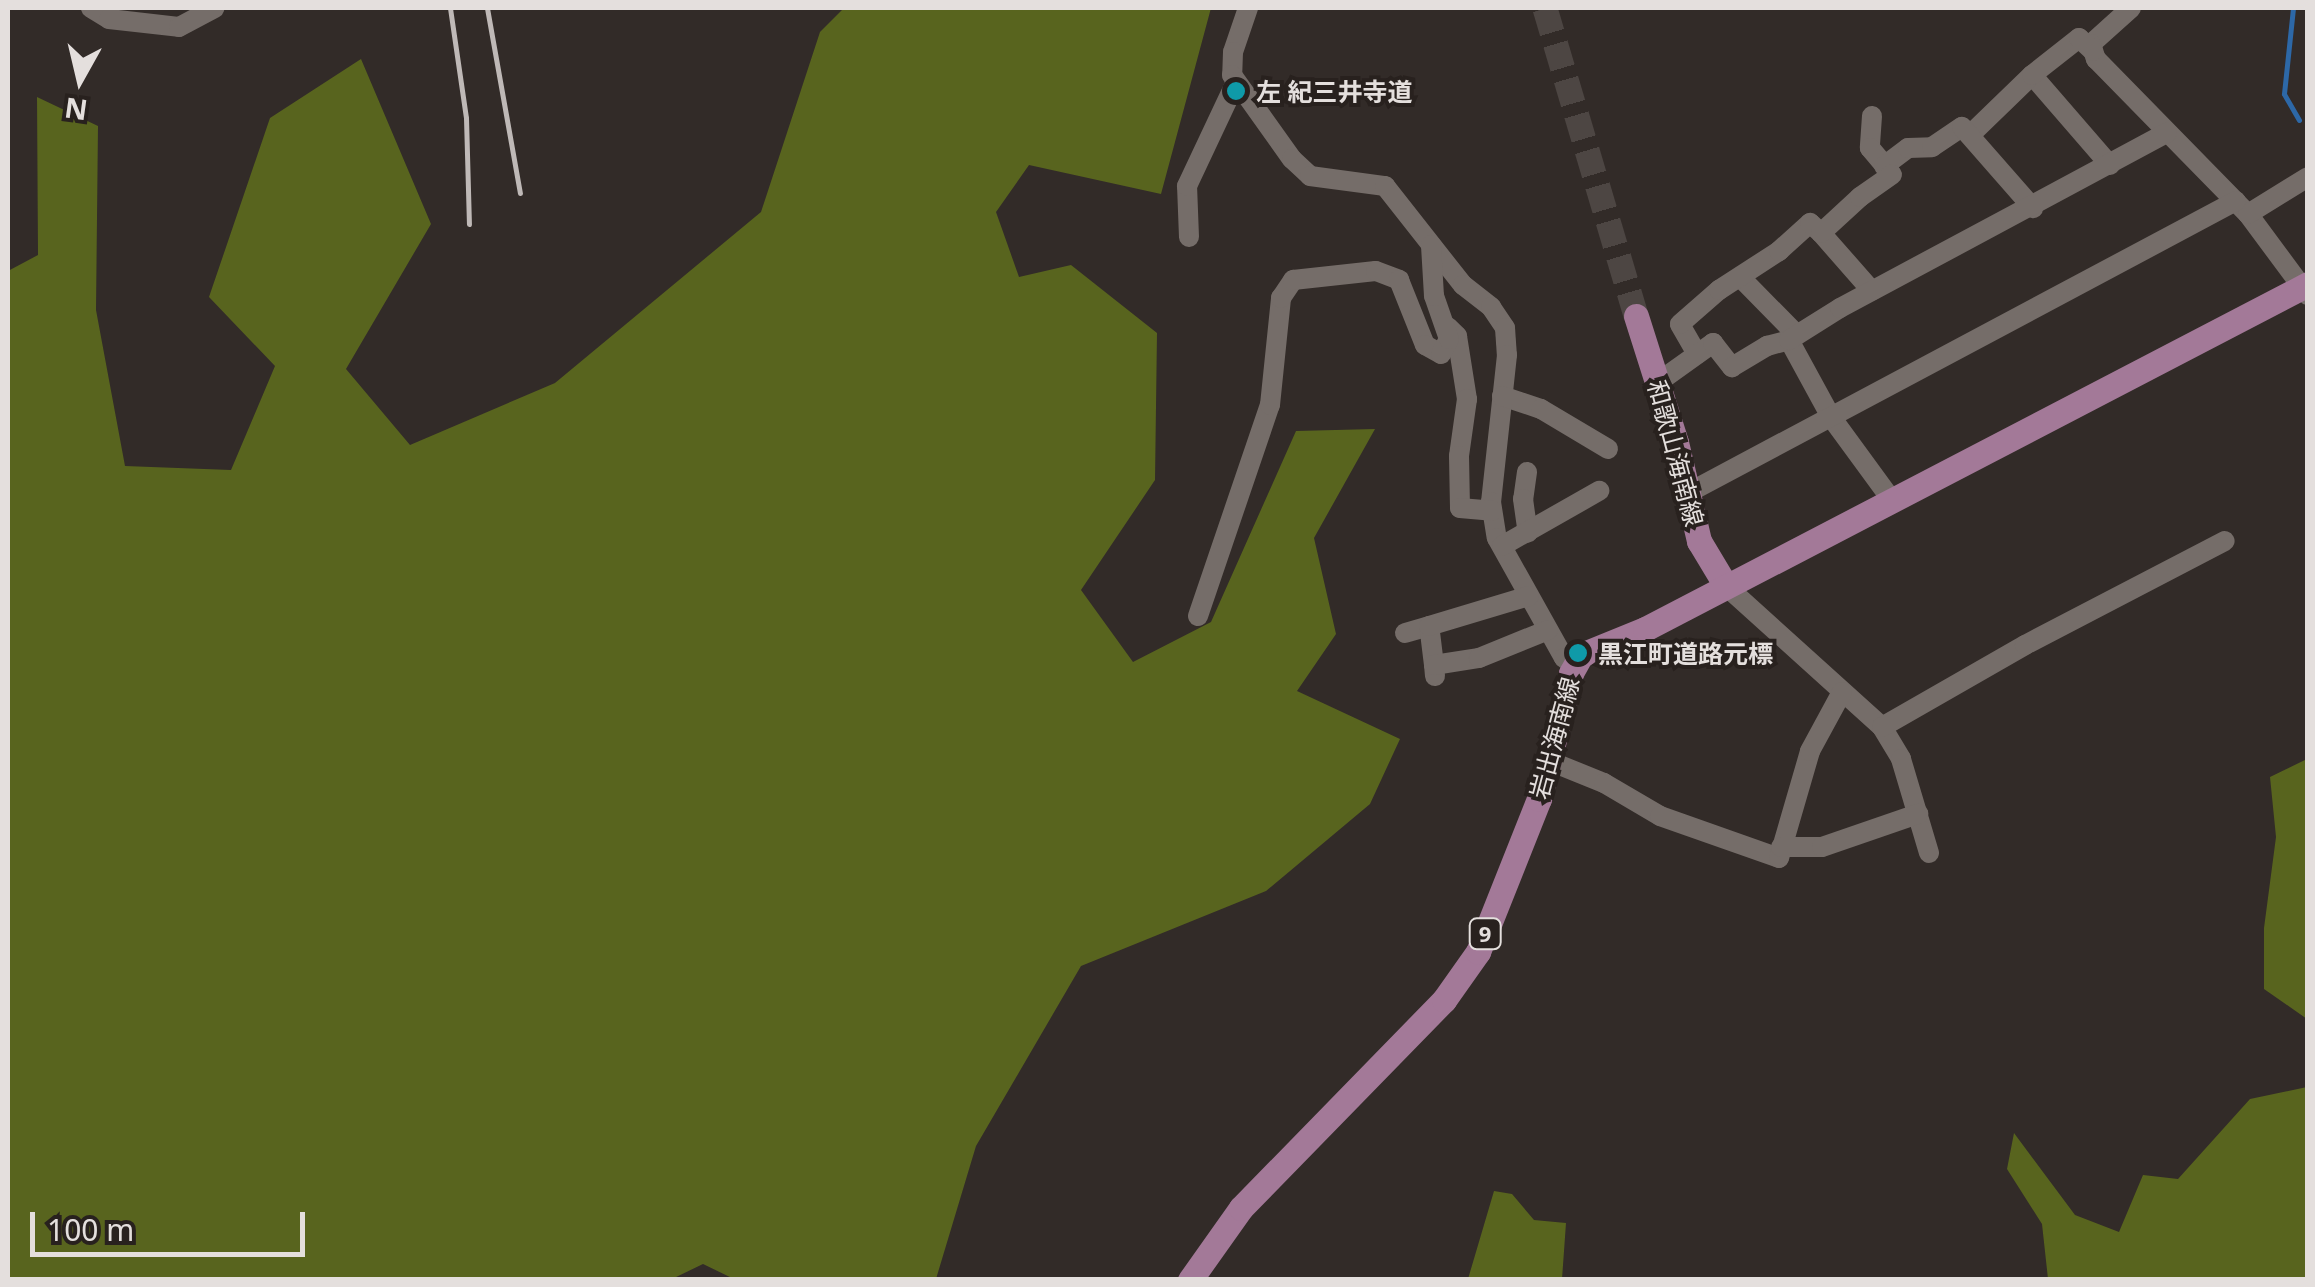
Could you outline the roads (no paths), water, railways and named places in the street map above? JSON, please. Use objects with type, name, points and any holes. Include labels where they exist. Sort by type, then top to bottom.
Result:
[{"type":"main road","name":"岩出海南線","points":[[1190,1280],[1241,1208],[1444,1000],[1478,952],[1552,762],[1575,663],[1581,656],[1644,629],[2306,289]]},
{"type":"main road","name":"和歌山海南線","points":[[1636,316],[1700,541],[1726,586]]},
{"type":"street","points":[[91,8],[109,19],[179,27],[214,8]]},
{"type":"street","points":[[1248,8],[1233,52],[1232,75],[1292,158],[1310,176],[1385,186],[1463,285],[1491,307],[1505,328],[1492,511],[1502,546],[1529,596],[1564,658],[1575,663]]},
{"type":"street","points":[[2093,51],[2091,44],[2130,8]]},
{"type":"street","points":[[1970,135],[2032,75],[2079,38],[2242,208],[2306,289]]},
{"type":"street","points":[[2032,75],[2110,165]]},
{"type":"street","points":[[1188,237],[1187,186],[1236,82]]},
{"type":"street","points":[[1872,116],[1870,148],[1889,171]]},
{"type":"street","points":[[1821,233],[1889,171],[1908,148],[1932,147],[1962,127],[2033,208]]},
{"type":"street","points":[[1658,383],[1713,343],[1732,368],[1766,346],[1793,338],[1872,291],[2167,134]]},
{"type":"street","points":[[1686,494],[2308,177]]},
{"type":"street","points":[[1697,354],[1680,324],[1810,223],[1872,291]]},
{"type":"street","points":[[1198,616],[1270,405],[1281,298],[1293,280],[1376,271],[1398,280],[1425,345],[1441,354],[1450,340],[1434,296],[1432,246]]},
{"type":"street","points":[[1742,279],[1793,338],[1831,417],[1891,499]]},
{"type":"street","points":[[1442,319],[1456,336],[1466,400],[1460,508],[1492,511]]},
{"type":"street","points":[[1502,396],[1541,409],[1608,449]]},
{"type":"street","points":[[1527,472],[1522,499],[1528,533]]},
{"type":"street","points":[[1502,546],[1600,492]]},
{"type":"street","points":[[1882,727],[2025,644],[2225,542]]},
{"type":"street","points":[[1726,586],[1882,727],[1901,759],[1929,854]]},
{"type":"street","points":[[1406,633],[1529,596]]},
{"type":"street","points":[[1429,626],[1435,671],[1480,658],[1548,630]]},
{"type":"street","points":[[1552,762],[1604,784],[1660,816],[1779,858],[1810,751],[1842,692]]},
{"type":"street","points":[[1781,847],[1822,847],[1918,814]]},
{"type":"waterway","points":[[2293,8],[2284,94],[2299,120]]},
{"type":"tunnel","points":[[1545,8],[1636,316]]},
{"type":"railway","points":[[450,8],[466,118],[469,224]]},
{"type":"railway","points":[[487,8],[520,193]]},
{"type":"place","name":"左 紀三井寺道","points":[[1236,91]]},
{"type":"place","name":"黒江町道路元標","points":[[1578,653]]}]
